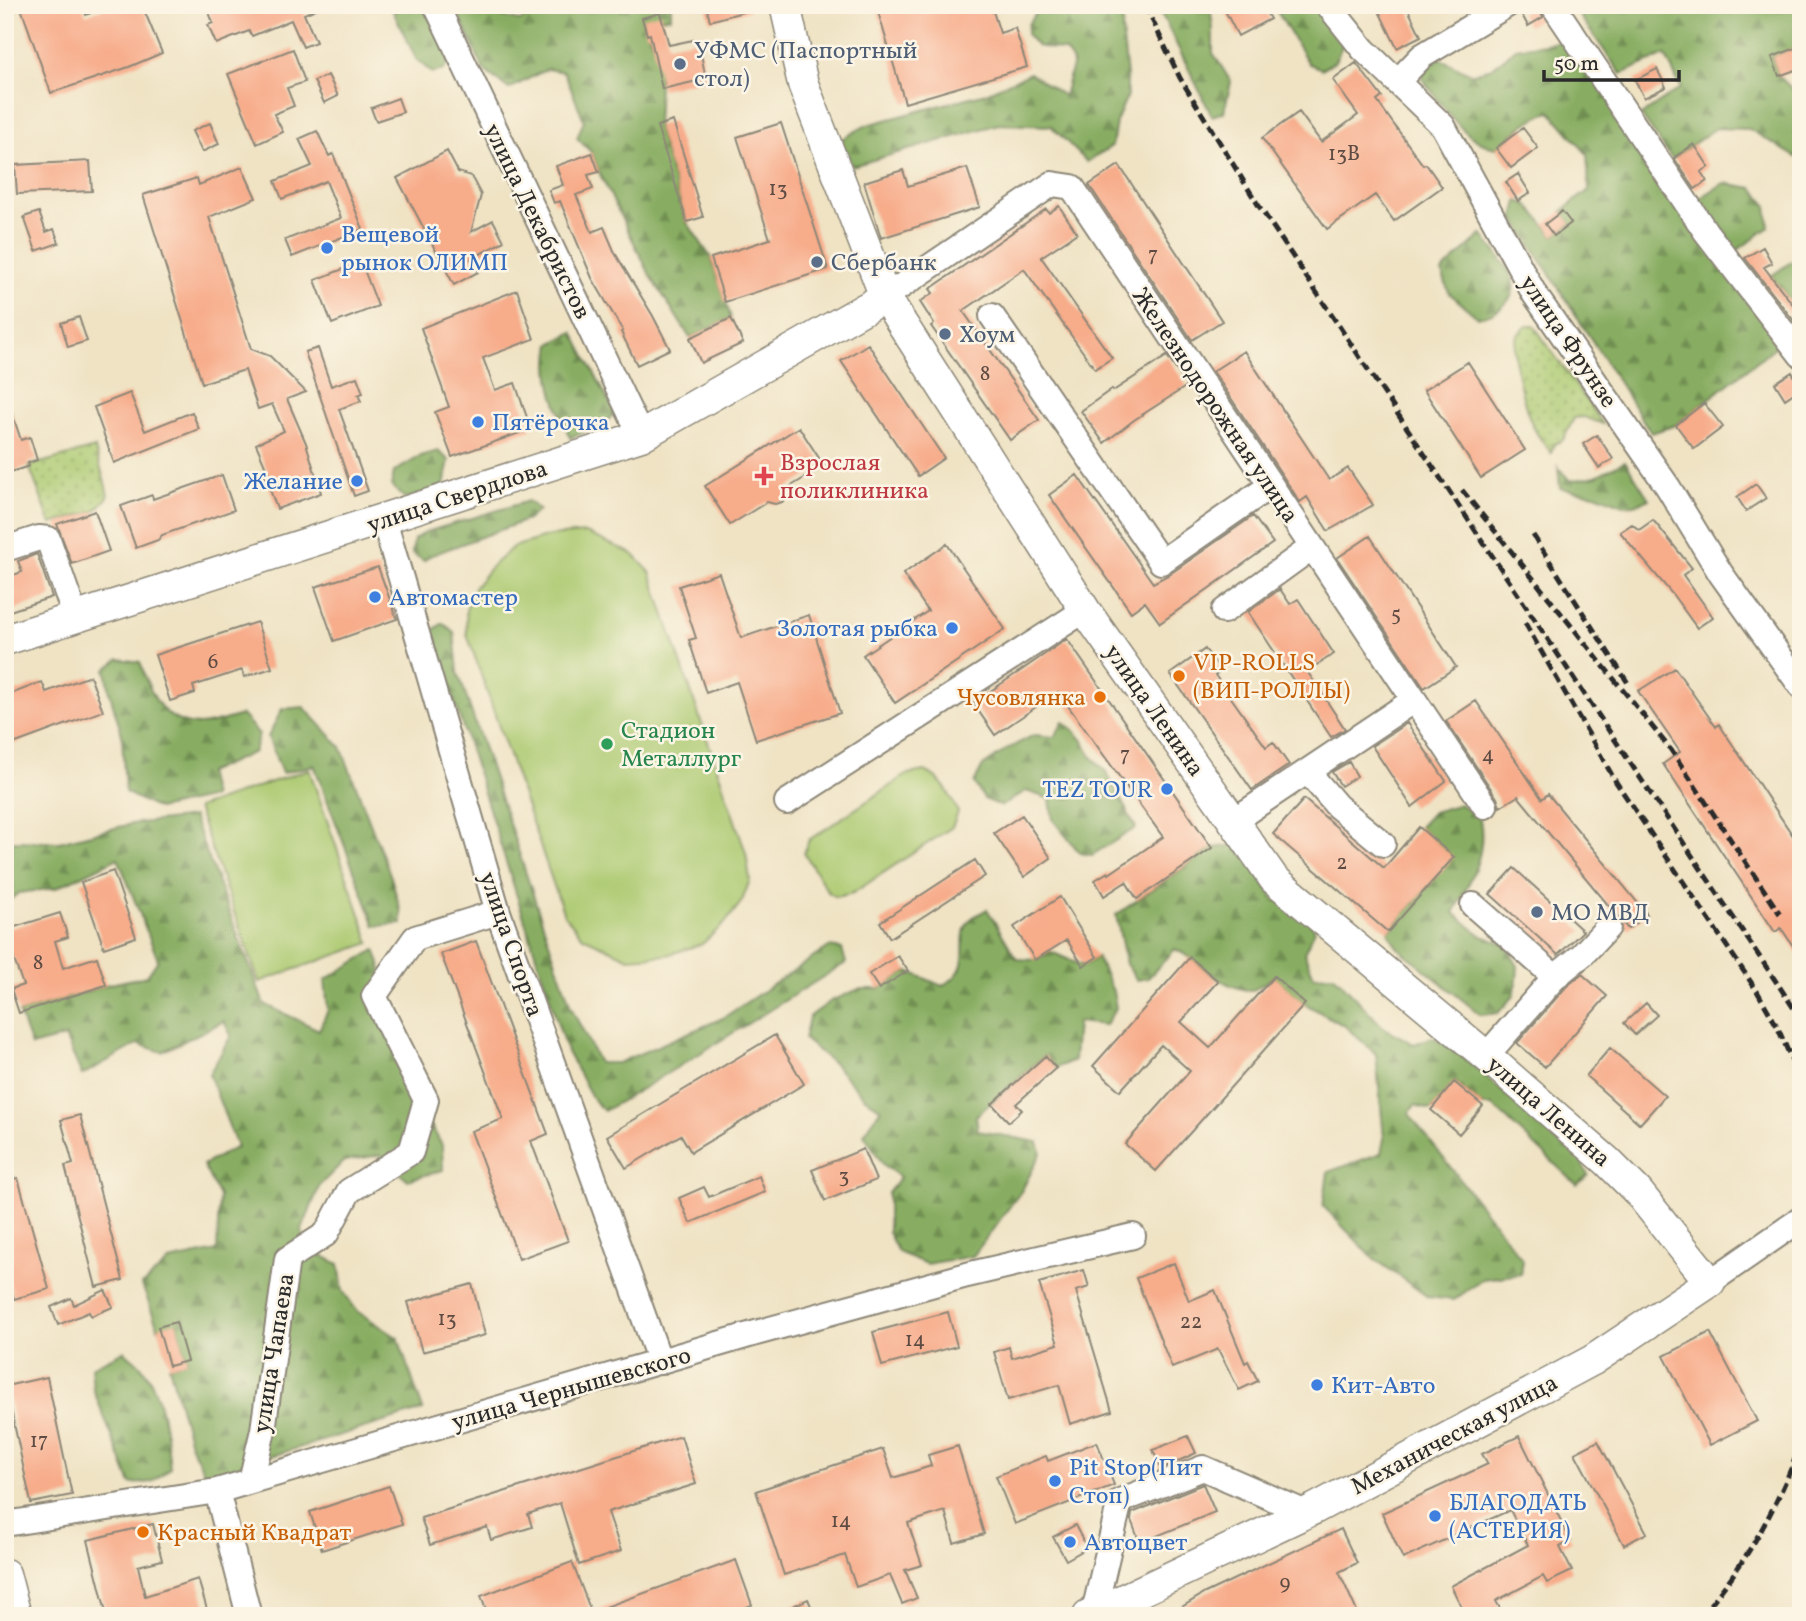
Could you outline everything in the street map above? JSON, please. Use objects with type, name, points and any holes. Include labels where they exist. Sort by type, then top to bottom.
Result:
[{"type":"main road","name":"улица Ленина","points":[[785,5],[803,84],[885,297],[1084,610],[1275,879],[1486,1056],[1623,1176],[1710,1282]]},
{"type":"main road","name":"улица Свердлова","points":[[5,640],[641,436],[885,297]]},
{"type":"main road","name":"Механическая улица","points":[[1091,1614],[1306,1513],[1593,1360],[1710,1282]]},
{"type":"main road","points":[[5,1574],[16,1616]]},
{"type":"street","name":"улица Декабристов","points":[[436,5],[641,436]]},
{"type":"street","name":"улица Фрунзе","points":[[1328,5],[1363,48],[1443,126],[1535,295],[1668,487],[1721,574],[1801,686]]},
{"type":"street","points":[[1553,5],[1706,232],[1801,355]]},
{"type":"street","points":[[1398,80],[1422,56],[1500,7]]},
{"type":"street","name":"Железнодорожная улица","points":[[885,297],[1052,184],[1072,187],[1485,806]]},
{"type":"street","points":[[992,316],[1161,562],[1270,486]]},
{"type":"street","name":"улица Спорта","points":[[384,520],[498,912],[660,1362]]},
{"type":"street","points":[[5,549],[39,538],[48,539],[76,619]]},
{"type":"street","points":[[1224,611],[1311,548]]},
{"type":"street","points":[[787,802],[1084,610]]},
{"type":"street","points":[[1233,821],[1414,700]]},
{"type":"street","points":[[1308,772],[1337,806],[1383,844]]},
{"type":"street","points":[[1473,905],[1555,977]]},
{"type":"street","name":"улица Чапаева","points":[[251,1481],[263,1430],[287,1259],[326,1234],[349,1191],[411,1152],[426,1100],[374,996],[415,938],[498,912]]},
{"type":"street","points":[[1486,1056],[1555,977],[1582,955],[1608,927]]},
{"type":"street","name":"Механическая улица","points":[[1710,1282],[1801,1219]]},
{"type":"street","name":"улица Чернышевского","points":[[5,1524],[217,1492],[756,1333],[967,1275],[1133,1236]]},
{"type":"street","points":[[1091,1614],[1120,1501],[1203,1468],[1306,1513]]},
{"type":"street","points":[[217,1492],[249,1616]]},
{"type":"green space","points":[[390,5],[421,5],[451,56],[444,70],[432,73],[416,59]]},
{"type":"green space","points":[[454,5],[486,5],[495,15],[520,21],[535,10],[535,5],[671,5],[671,17],[642,19],[660,62],[657,126],[687,222],[711,258],[731,318],[690,338],[650,275],[592,153],[577,138],[584,120],[564,72],[547,69],[509,89],[484,70]]},
{"type":"green space","points":[[1042,5],[1124,5],[1122,30],[1127,96],[1116,122],[1112,146],[1087,162],[1051,126],[999,124],[852,166],[840,140],[867,125],[986,93],[1030,73],[1064,96],[1073,62],[1065,51],[1037,46],[1027,35],[1028,24]]},
{"type":"green space","points":[[1157,5],[1210,5],[1213,53],[1231,82],[1224,112],[1212,116]]},
{"type":"green space","points":[[1273,5],[1320,5],[1343,44],[1335,61],[1322,69],[1309,64]]},
{"type":"green space","points":[[1572,5],[1801,5],[1801,46],[1772,57],[1779,76],[1801,98],[1801,160],[1749,129],[1716,128],[1672,159],[1641,115],[1681,88],[1665,55],[1621,74]]},
{"type":"green space","points":[[1567,41],[1780,343],[1676,425],[1651,433],[1514,218],[1518,201],[1527,204],[1554,236],[1571,224],[1562,211],[1589,190],[1587,154],[1551,112],[1529,122],[1496,148],[1484,144],[1463,130],[1422,79],[1425,65],[1439,58],[1471,74],[1492,68],[1516,48]]},
{"type":"green space","points":[[1724,183],[1753,188],[1767,205],[1769,227],[1735,252],[1697,200]]},
{"type":"green space","points":[[1482,234],[1511,276],[1513,292],[1510,299],[1499,309],[1477,317],[1449,293],[1442,272]]},
{"type":"green space","points":[[1801,255],[1801,315],[1771,276]]},
{"type":"green space","points":[[1527,326],[1534,326],[1603,424],[1584,417],[1574,418],[1563,440],[1554,444],[1551,453],[1531,422],[1517,371],[1516,338]]},
{"type":"green space","points":[[573,332],[615,413],[605,423],[570,438],[553,393],[549,357],[551,344]]},
{"type":"green space","points":[[95,448],[108,497],[95,511],[51,524],[29,466]]},
{"type":"green space","points":[[438,451],[449,460],[444,486],[406,499],[391,486],[394,472],[421,456]]},
{"type":"green space","points":[[1625,461],[1649,499],[1635,505],[1624,505],[1595,494],[1560,488],[1558,467],[1570,481],[1596,476]]},
{"type":"green space","points":[[528,501],[539,510],[527,520],[429,556],[424,561],[412,553],[414,539],[426,532]]},
{"type":"green space","name":"Стадион Металлург","points":[[586,533],[633,554],[650,572],[746,853],[750,880],[742,901],[725,923],[702,944],[667,955],[629,958],[583,937],[564,915],[467,634],[466,610],[473,589],[491,567],[513,547],[549,536]]},
{"type":"green space","points":[[443,623],[454,632],[458,672],[571,1007],[599,1063],[618,1063],[723,1018],[829,947],[842,949],[846,963],[604,1111],[594,1101],[567,1052],[432,631]]},
{"type":"green space","points":[[119,659],[140,662],[153,695],[166,713],[175,719],[199,725],[242,715],[259,734],[254,752],[207,773],[213,797],[158,809],[125,792],[122,735],[106,669]]},
{"type":"green space","points":[[304,707],[341,747],[391,877],[402,924],[375,926],[314,765],[282,773],[268,737],[282,709]]},
{"type":"green space","points":[[1063,722],[1073,729],[1085,743],[1091,756],[1105,770],[1136,828],[1092,855],[1080,853],[1053,820],[1050,799],[1026,791],[1001,806],[984,799],[974,783],[983,766],[1009,748],[1034,735],[1055,737]]},
{"type":"green space","points":[[309,769],[370,943],[259,982],[197,808]]},
{"type":"green space","points":[[925,771],[941,783],[958,812],[952,827],[853,893],[836,897],[828,892],[804,853],[809,840],[908,774]]},
{"type":"green space","points":[[1460,804],[1480,820],[1482,833],[1479,857],[1454,913],[1482,936],[1505,944],[1518,966],[1514,995],[1498,1013],[1481,1015],[1397,947],[1388,932],[1453,857],[1419,827],[1433,812]]},
{"type":"green space","points":[[193,817],[264,1004],[319,1030],[328,1010],[325,980],[375,950],[380,963],[401,1074],[442,1145],[443,1170],[408,1180],[380,1155],[344,1161],[320,1185],[302,1230],[305,1247],[339,1264],[343,1291],[357,1311],[398,1338],[423,1410],[206,1476],[190,1444],[169,1366],[187,1360],[176,1323],[158,1328],[142,1285],[169,1261],[217,1251],[219,1196],[203,1165],[237,1147],[209,1074],[231,1036],[224,1021],[162,1052],[138,1044],[82,1075],[65,1037],[31,1046],[19,1013],[106,985],[147,976],[158,960],[118,858],[56,888],[19,893],[5,904],[5,834],[10,841],[59,842],[131,824]]},
{"type":"green space","points":[[1234,845],[1254,867],[1275,900],[1300,906],[1315,930],[1304,953],[1314,976],[1334,975],[1384,1028],[1414,1044],[1433,1037],[1452,1047],[1581,1161],[1588,1175],[1577,1185],[1493,1106],[1483,1106],[1455,1082],[1431,1110],[1415,1105],[1409,1114],[1523,1260],[1521,1274],[1483,1279],[1454,1300],[1428,1297],[1372,1257],[1323,1206],[1328,1172],[1381,1153],[1384,1139],[1376,1054],[1345,1026],[1305,1004],[1274,977],[1252,991],[1239,988],[1220,979],[1175,949],[1148,978],[1137,980],[1126,964],[1116,915],[1212,848]]},
{"type":"green space","points":[[987,909],[1017,959],[1035,960],[1049,951],[1083,966],[1097,957],[1113,991],[1116,1008],[1105,1025],[1077,1022],[1074,1060],[1056,1068],[1044,1056],[976,1116],[978,1131],[1038,1142],[1041,1153],[1022,1190],[973,1256],[926,1264],[898,1252],[888,1232],[888,1193],[900,1177],[883,1164],[864,1134],[881,1109],[864,1097],[834,1064],[804,1039],[809,1017],[831,1001],[859,989],[879,989],[908,971],[942,986],[960,970],[966,926],[972,918]]},
{"type":"green space","points":[[124,1351],[148,1376],[162,1415],[170,1468],[152,1482],[131,1484],[93,1389],[91,1367]]},
{"type":"building","points":[[20,5],[83,5],[86,15],[110,5],[142,5],[162,53],[51,93]]},
{"type":"building","points":[[225,5],[325,5],[304,14],[316,42],[303,47],[291,20],[252,36],[249,31],[216,44],[208,25],[213,23],[209,12]]},
{"type":"building","points":[[706,5],[749,5],[750,10],[710,21]]},
{"type":"building","points":[[876,5],[991,5],[1000,33],[1015,28],[1027,67],[905,103]]},
{"type":"building","points":[[1222,5],[1262,5],[1270,19],[1238,36]]},
{"type":"building","points":[[1387,5],[1406,5],[1421,36],[1397,48],[1378,9]]},
{"type":"building","points":[[1538,5],[1543,17],[1528,26],[1521,13]]},
{"type":"building","name":"УФМС (Паспортный стол)","points":[[660,13],[669,45],[698,39],[706,79],[662,89],[650,34],[647,35],[642,18]]},
{"type":"building","points":[[1801,46],[1801,68],[1779,76],[1772,57]]},
{"type":"building","points":[[293,49],[305,82],[287,88],[294,106],[274,114],[283,132],[257,144],[228,74]]},
{"type":"building","points":[[1356,63],[1382,97],[1377,101],[1442,187],[1394,221],[1375,195],[1327,229],[1262,138],[1299,112],[1321,142],[1358,115],[1333,80]]},
{"type":"building","points":[[1657,69],[1666,87],[1644,98],[1635,80]]},
{"type":"building","points":[[328,75],[338,96],[324,103],[314,81]]},
{"type":"building","points":[[398,98],[403,112],[376,121],[371,108]]},
{"type":"building","points":[[673,121],[703,217],[687,222],[657,126]]},
{"type":"building","points":[[210,123],[219,144],[202,152],[192,131]]},
{"type":"building","points":[[781,123],[828,269],[725,302],[711,258],[770,239],[737,137]]},
{"type":"building","points":[[1523,128],[1538,148],[1511,168],[1496,148]]},
{"type":"building","points":[[317,131],[329,156],[333,154],[363,229],[292,257],[285,240],[341,218],[326,181],[282,199],[275,181],[312,166],[299,139]]},
{"type":"building","points":[[1694,144],[1709,167],[1701,172],[1707,181],[1695,189],[1674,158]]},
{"type":"building","points":[[447,151],[458,172],[471,176],[481,195],[471,232],[493,220],[504,241],[471,259],[478,272],[454,285],[397,178]]},
{"type":"building","points":[[592,153],[599,172],[588,175],[593,189],[576,195],[592,232],[604,227],[615,253],[670,349],[637,365],[621,332],[623,331],[592,278],[560,201],[554,203],[549,190],[563,185],[556,166]]},
{"type":"building","points":[[90,161],[92,191],[17,194],[15,165]]},
{"type":"building","points":[[1119,165],[1222,321],[1192,340],[1089,185]]},
{"type":"building","points":[[242,167],[256,198],[209,217],[251,349],[270,356],[306,392],[287,399],[306,443],[321,493],[277,509],[264,473],[268,472],[256,444],[284,431],[272,404],[258,409],[245,370],[202,383],[143,195],[197,178],[199,185]]},
{"type":"building","points":[[967,168],[980,207],[881,238],[864,182],[903,170],[908,186]]},
{"type":"building","points":[[1518,174],[1530,193],[1518,201],[1506,182]]},
{"type":"building","points":[[1059,206],[1077,233],[1041,257],[1112,358],[1095,369],[1024,269],[963,311],[1039,420],[1010,440],[931,326],[934,324],[920,302],[933,293],[930,289],[1046,209],[1049,213]]},
{"type":"building","points":[[1562,211],[1571,223],[1554,236],[1545,224]]},
{"type":"building","points":[[39,212],[46,232],[54,229],[59,243],[36,251],[24,217]]},
{"type":"building","points":[[1763,247],[1772,263],[1764,267],[1801,315],[1801,330],[1745,258]]},
{"type":"building","points":[[361,262],[378,306],[332,324],[315,280]]},
{"type":"building","points":[[517,290],[534,339],[483,358],[495,390],[515,383],[531,429],[452,457],[435,412],[449,407],[421,328]]},
{"type":"building","points":[[79,317],[87,341],[68,347],[61,323]]},
{"type":"building","points":[[731,318],[743,343],[701,363],[690,338]]},
{"type":"building","points":[[868,344],[944,458],[918,476],[841,361]]},
{"type":"building","points":[[318,348],[331,386],[357,377],[363,393],[358,395],[361,401],[339,409],[368,491],[354,496],[305,352]]},
{"type":"building","points":[[1244,351],[1329,480],[1348,468],[1373,505],[1328,531],[1307,497],[1300,502],[1213,371]]},
{"type":"building","points":[[1167,356],[1187,386],[1104,443],[1081,411]]},
{"type":"building","points":[[1468,362],[1525,450],[1481,478],[1424,390]]},
{"type":"building","points":[[1792,372],[1801,388],[1785,399],[1775,383]]},
{"type":"building","points":[[130,393],[145,431],[192,412],[199,429],[114,463],[94,407]]},
{"type":"building","points":[[8,401],[21,440],[30,437],[37,460],[28,463],[29,466],[5,474],[5,402]]},
{"type":"building","points":[[1704,403],[1723,427],[1694,449],[1676,425]]},
{"type":"building","name":"Взрослая поликлиника","points":[[799,427],[824,466],[788,488],[787,497],[782,502],[767,502],[730,525],[705,486]]},
{"type":"building","points":[[1597,435],[1613,459],[1599,468],[1583,444]]},
{"type":"building","points":[[222,475],[234,510],[162,535],[158,540],[136,548],[121,506],[152,495],[153,499]]},
{"type":"building","points":[[1077,475],[1153,583],[1253,516],[1273,543],[1160,623],[1145,602],[1131,612],[1049,495]]},
{"type":"building","points":[[1756,484],[1766,498],[1746,511],[1737,497]]},
{"type":"building","points":[[95,511],[109,551],[72,564],[57,524]]},
{"type":"building","points":[[1653,520],[1692,568],[1683,575],[1713,617],[1697,628],[1620,532],[1632,524],[1639,530]]},
{"type":"building","points":[[1370,536],[1456,667],[1424,688],[1337,558]]},
{"type":"building","points":[[947,544],[1005,629],[895,703],[863,655],[928,611],[903,574]]},
{"type":"building","points":[[37,554],[52,597],[10,611],[5,598],[5,578],[22,572],[18,561]]},
{"type":"building","points":[[378,567],[397,619],[334,641],[315,587]]},
{"type":"building","points":[[719,573],[741,638],[809,615],[840,713],[756,740],[737,682],[706,693],[689,640],[696,638],[679,586]]},
{"type":"building","points":[[1280,589],[1290,604],[1298,599],[1334,654],[1307,671],[1345,729],[1331,737],[1248,612]]},
{"type":"building","points":[[257,622],[272,668],[244,677],[242,670],[193,686],[195,693],[170,701],[155,655]]},
{"type":"building","points":[[1067,639],[1212,848],[1137,899],[1126,882],[1104,896],[1095,880],[1108,872],[1109,874],[1163,837],[1058,692],[995,735],[973,703]]},
{"type":"building","points":[[1205,649],[1221,670],[1215,675],[1266,747],[1273,742],[1289,765],[1252,790],[1170,674]]},
{"type":"building","points":[[1675,668],[1716,727],[1719,724],[1801,848],[1801,958],[1781,928],[1775,932],[1663,764],[1680,752],[1638,691]]},
{"type":"building","points":[[90,676],[103,711],[5,747],[5,707],[12,705],[8,695],[42,682],[46,692]]},
{"type":"building","points":[[1476,701],[1542,799],[1548,794],[1647,914],[1628,929],[1518,796],[1500,807],[1497,798],[1446,721]]},
{"type":"building","points":[[1407,723],[1446,781],[1412,807],[1372,746]]},
{"type":"building","points":[[1349,762],[1357,776],[1341,786],[1332,772]]},
{"type":"building","points":[[1304,799],[1384,868],[1419,827],[1454,857],[1388,932],[1273,834]]},
{"type":"building","points":[[1022,815],[1051,858],[1024,877],[994,833]]},
{"type":"building","points":[[975,860],[985,876],[890,938],[880,922]]},
{"type":"building","name":"МО МВД","points":[[1514,868],[1583,931],[1558,955],[1490,894]]},
{"type":"building","points":[[113,871],[136,937],[104,948],[81,882]]},
{"type":"building","points":[[1060,897],[1097,957],[1083,966],[1067,940],[1035,960],[1014,927]]},
{"type":"building","points":[[60,913],[68,937],[55,941],[63,968],[97,957],[106,985],[19,1013],[11,989],[23,985],[13,957],[5,959],[5,930]]},
{"type":"building","points":[[476,941],[548,1134],[531,1141],[568,1241],[519,1259],[471,1131],[503,1119],[441,954]]},
{"type":"building","points":[[898,956],[908,971],[879,989],[869,974]]},
{"type":"building","points":[[1190,957],[1218,981],[1181,1022],[1210,1048],[1274,976],[1305,1004],[1156,1171],[1125,1144],[1190,1071],[1161,1045],[1120,1091],[1093,1066]]},
{"type":"building","points":[[1582,974],[1607,996],[1545,1067],[1517,1043],[1566,987]]},
{"type":"building","points":[[1646,1003],[1657,1015],[1635,1035],[1624,1023]]},
{"type":"building","points":[[775,1035],[804,1084],[691,1152],[681,1135],[626,1168],[607,1136]]},
{"type":"building","points":[[1610,1048],[1665,1096],[1640,1124],[1586,1076]]},
{"type":"building","points":[[1045,1056],[1056,1068],[1016,1104],[1022,1110],[1009,1122],[992,1104]]},
{"type":"building","points":[[1454,1082],[1483,1106],[1459,1134],[1431,1110]]},
{"type":"building","points":[[80,1115],[123,1280],[96,1287],[65,1166],[73,1164],[61,1120]]},
{"type":"building","points":[[863,1149],[876,1180],[825,1201],[812,1170]]},
{"type":"building","points":[[759,1176],[765,1192],[690,1223],[679,1198],[704,1187],[709,1197]]},
{"type":"building","points":[[18,1178],[49,1289],[14,1299],[5,1268],[5,1181]]},
{"type":"building","points":[[1174,1263],[1189,1301],[1215,1290],[1245,1363],[1248,1361],[1258,1381],[1239,1390],[1218,1349],[1172,1368],[1136,1278]]},
{"type":"building","points":[[1084,1270],[1089,1287],[1076,1291],[1112,1411],[1070,1424],[1059,1385],[1008,1400],[994,1352],[1009,1347],[1012,1358],[1058,1344],[1039,1283]]},
{"type":"building","points":[[472,1284],[485,1335],[422,1352],[408,1302]]},
{"type":"building","points":[[105,1290],[113,1307],[91,1316],[89,1312],[58,1325],[51,1307],[71,1298],[74,1305]]},
{"type":"building","points":[[948,1312],[957,1346],[882,1366],[873,1332]]},
{"type":"building","points":[[176,1322],[187,1361],[169,1366],[158,1327]]},
{"type":"building","points":[[1710,1332],[1757,1421],[1710,1445],[1664,1356]]},
{"type":"building","points":[[47,1377],[72,1495],[31,1503],[6,1386]]},
{"type":"building","points":[[681,1436],[696,1484],[608,1512],[621,1551],[579,1565],[560,1503],[528,1514],[532,1527],[491,1540],[487,1527],[430,1545],[421,1518]]},
{"type":"building","points":[[1188,1436],[1196,1453],[1161,1469],[1153,1450]]},
{"type":"building","points":[[1519,1436],[1571,1541],[1560,1547],[1572,1571],[1547,1583],[1543,1576],[1496,1601],[1504,1616],[1466,1616],[1451,1586],[1528,1545],[1510,1510],[1403,1559],[1382,1513],[1488,1464],[1482,1454]]},
{"type":"building","points":[[1598,1441],[1647,1533],[1624,1545],[1575,1453]]},
{"type":"building","name":"Pit Stop(Пит Стоп)","points":[[1097,1442],[1114,1485],[1015,1524],[996,1476],[1046,1456],[1048,1461]]},
{"type":"building","points":[[958,1446],[984,1534],[954,1543],[945,1511],[908,1523],[922,1565],[905,1570],[917,1598],[902,1604],[890,1575],[856,1587],[845,1555],[784,1575],[756,1491],[883,1449],[893,1478],[931,1466],[928,1455]]},
{"type":"building","points":[[1203,1484],[1215,1512],[1140,1543],[1131,1520],[1132,1513]]},
{"type":"building","points":[[389,1486],[402,1524],[322,1550],[310,1512]]},
{"type":"building","points":[[153,1524],[162,1560],[138,1566],[145,1596],[198,1579],[209,1616],[107,1616],[88,1540]]},
{"type":"building","name":"Автоцвет","points":[[1075,1525],[1087,1548],[1066,1560],[1053,1537]]},
{"type":"building","points":[[1341,1529],[1357,1563],[1339,1572],[1359,1616],[1167,1616],[1205,1593]]},
{"type":"building","points":[[736,1560],[752,1605],[722,1616],[586,1614]]},
{"type":"building","points":[[572,1562],[590,1609],[573,1616],[488,1616],[481,1596]]},
{"type":"building","points":[[808,1599],[815,1616],[771,1616]]},
{"type":"railway","points":[[1145,5],[1180,78],[1257,203],[1801,1019]]},
{"type":"railway","points":[[1462,490],[1671,750],[1780,914]]},
{"type":"railway","points":[[1533,535],[1628,683]]},
{"type":"railway","points":[[1525,623],[1616,782],[1757,991],[1777,1026],[1801,1081]]},
{"type":"railway","points":[[1700,1616],[1732,1577],[1759,1534],[1782,1490],[1801,1443]]},
{"type":"place","name":"УФМС (Паспортный стол)","points":[[680,64]]},
{"type":"place","name":"Вещевой рынок ОЛИМП","points":[[327,248]]},
{"type":"place","name":"Сбербанк","points":[[817,262]]},
{"type":"place","name":"Хоум","points":[[945,334]]},
{"type":"place","name":"Пятёрочка","points":[[478,422]]},
{"type":"place","name":"Взрослая поликлиника","points":[[764,476]]},
{"type":"place","name":"Желание","points":[[357,481]]},
{"type":"place","name":"Автомастер","points":[[375,597]]},
{"type":"place","name":"Золотая рыбка","points":[[952,628]]},
{"type":"place","name":"VIP-ROLLS (ВИП-РОЛЛЫ)","points":[[1179,676]]},
{"type":"place","name":"Чусовлянка","points":[[1100,697]]},
{"type":"place","name":"Стадион Металлург","points":[[607,744]]},
{"type":"place","name":"TEZ TOUR","points":[[1167,789]]},
{"type":"place","name":"МО МВД","points":[[1537,912]]},
{"type":"place","name":"Кит-Авто","points":[[1317,1385]]},
{"type":"place","name":"Pit Stop(Пит Стоп)","points":[[1055,1481]]},
{"type":"place","name":"БЛАГОДАТЬ (АСТЕРИЯ)","points":[[1435,1516]]},
{"type":"place","name":"Красный Квадрат","points":[[143,1532]]},
{"type":"place","name":"Автоцвет","points":[[1070,1542]]}]
